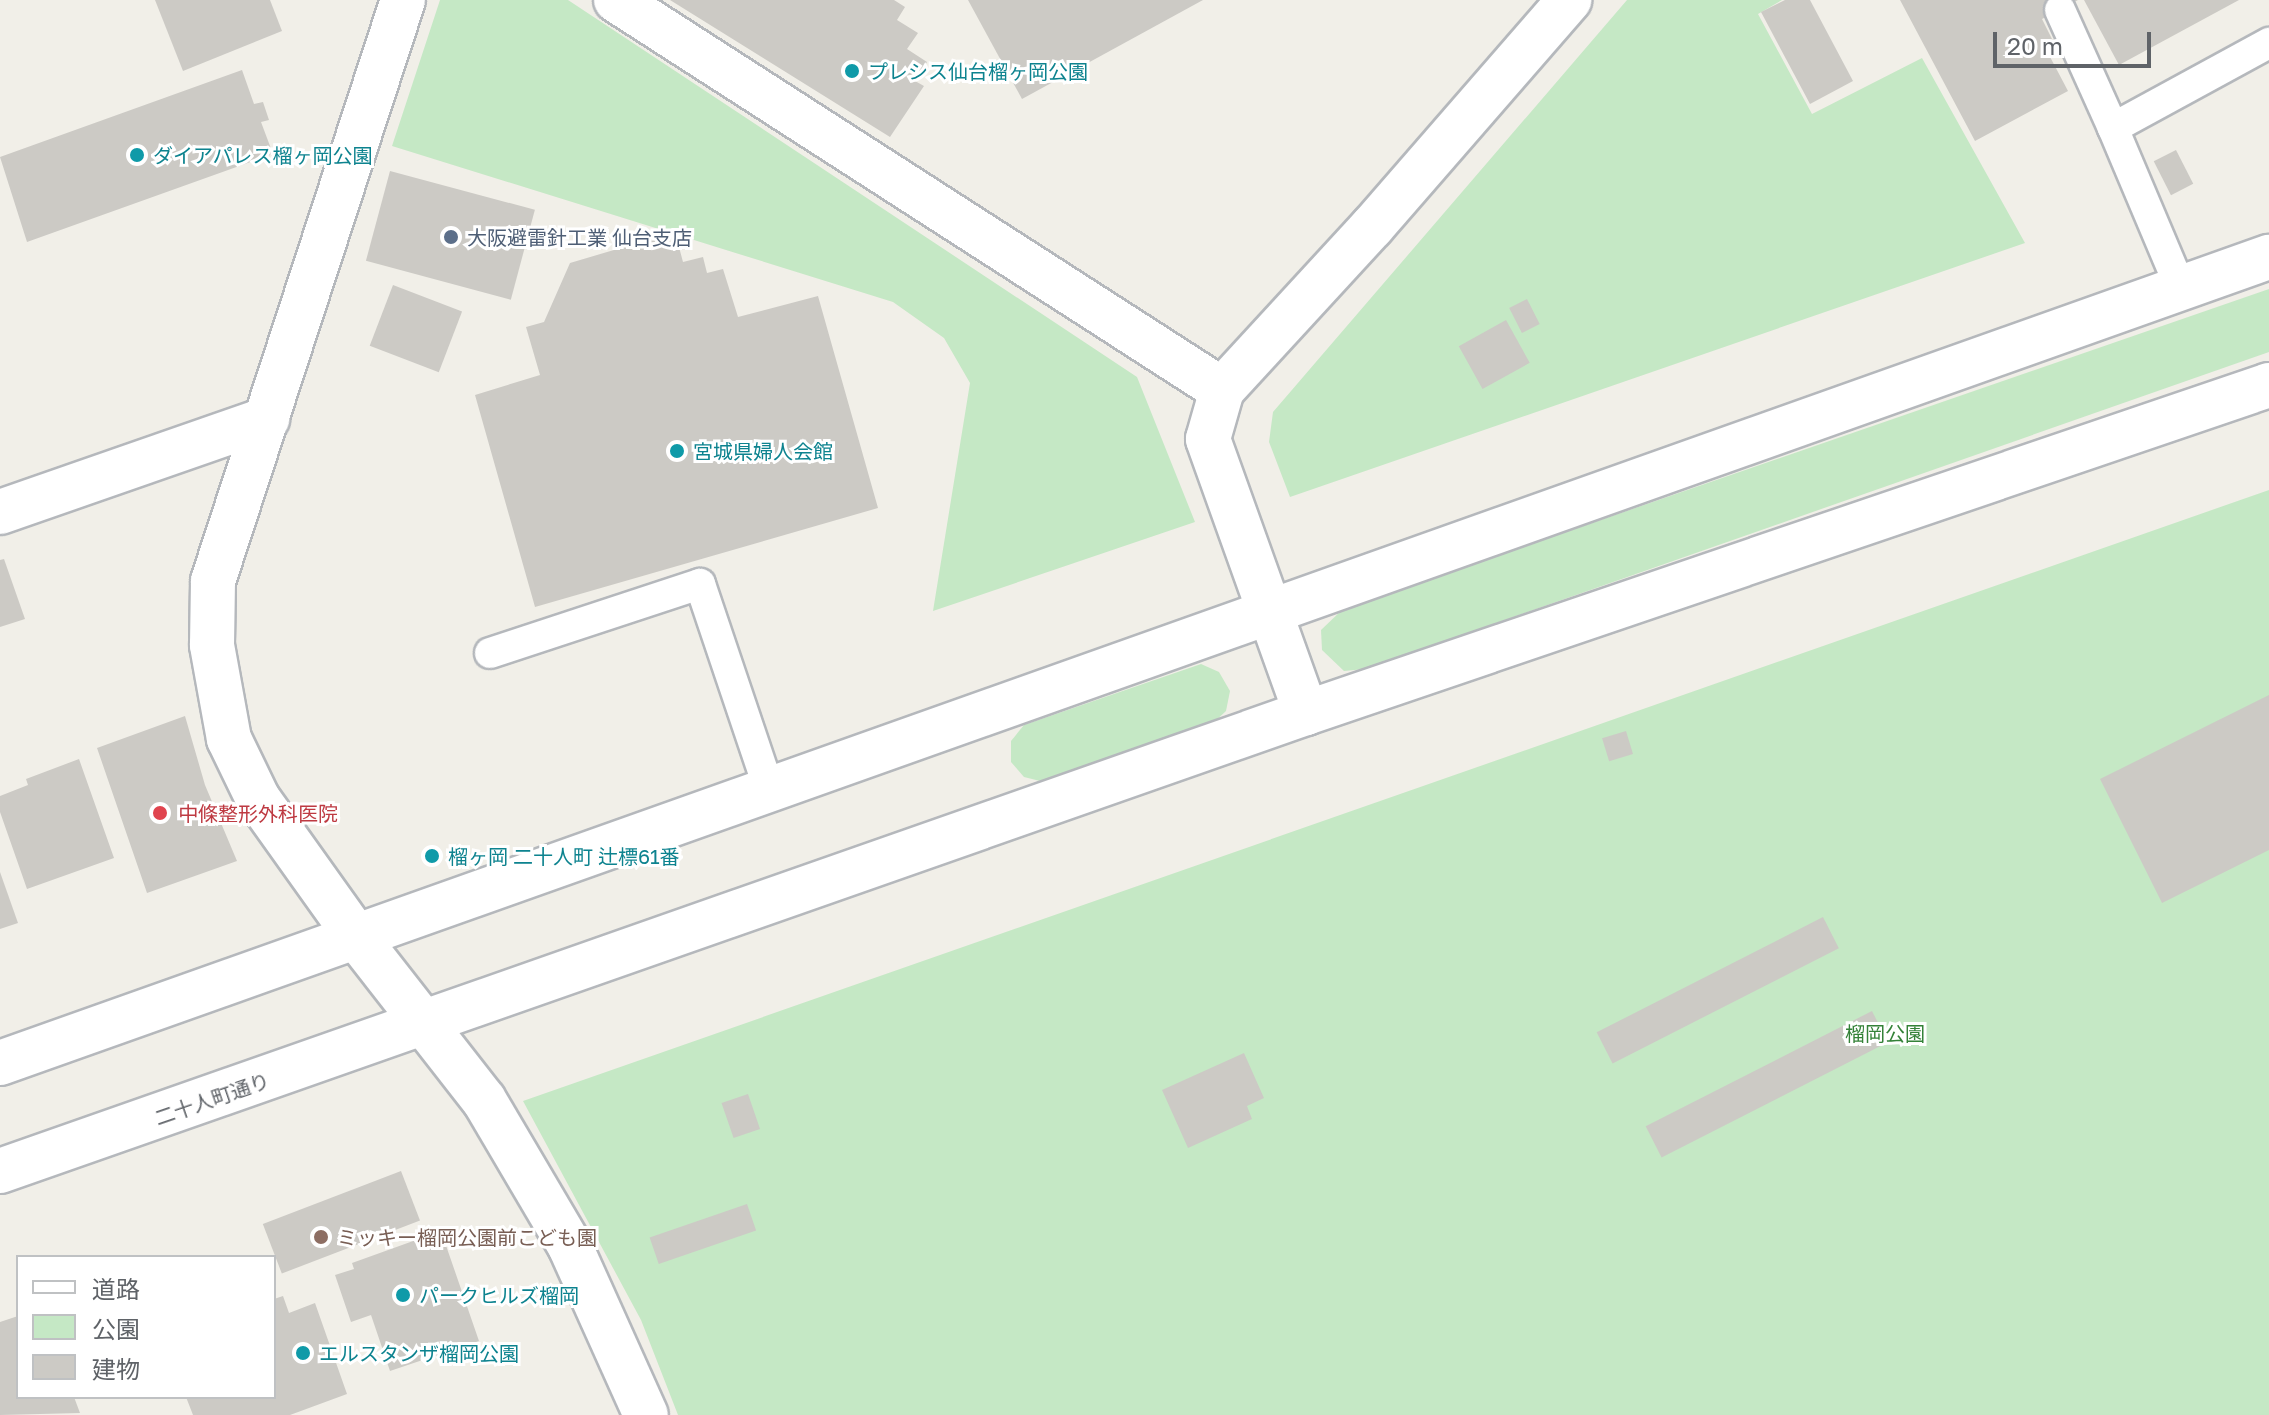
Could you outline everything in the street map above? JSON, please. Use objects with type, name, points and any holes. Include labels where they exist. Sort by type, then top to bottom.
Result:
[{"type":"street","points":[[403,0],[213,581],[212,645],[229,739],[258,799],[358,939],[484,1100],[570,1246],[646,1415]]},
{"type":"street","points":[[616,0],[1222,390]]},
{"type":"street","points":[[1306,713],[1208,439],[1222,390],[1372,227],[1569,0]]},
{"type":"street","points":[[0,1063],[358,939],[2269,257]]},
{"type":"street","name":"二十人町通り","points":[[0,1171],[1306,713],[2269,385]]},
{"type":"street","points":[[0,512],[267,419]]},
{"type":"lane","points":[[2060,10],[2181,289]]},
{"type":"lane","points":[[2113,128],[2269,43]]},
{"type":"lane","points":[[490,653],[700,584],[770,792]]},
{"type":"green space","points":[[440,0],[568,0],[1137,377],[1195,522],[933,611],[970,383],[944,338],[893,302],[392,146]]},
{"type":"green space","points":[[1627,0],[1782,0],[1758,14],[1812,114],[1922,58],[2025,243],[1290,497],[1269,442],[1273,412]]},
{"type":"green space","points":[[2269,289],[2269,352],[1365,669],[1344,671],[1322,650],[1321,630],[1343,609]]},
{"type":"green space","name":"榴岡公園","points":[[2269,490],[2269,1415],[678,1415],[641,1320],[523,1101]]},
{"type":"green space","points":[[1201,664],[1219,672],[1230,691],[1226,711],[1211,725],[1044,782],[1024,777],[1011,762],[1011,741],[1024,725]]},
{"type":"building","points":[[155,0],[270,0],[282,31],[183,71]]},
{"type":"building","name":"プレシス仙台榴ヶ岡公園","points":[[670,0],[894,0],[905,7],[897,20],[918,33],[907,49],[927,62],[915,81],[924,86],[890,137]]},
{"type":"building","points":[[968,0],[1203,0],[1022,99]]},
{"type":"building","points":[[1785,0],[1810,0],[1853,81],[1810,104],[1761,12]]},
{"type":"building","points":[[1900,0],[2078,0],[2042,19],[2057,49],[2048,53],[2068,91],[1975,141]]},
{"type":"building","points":[[2084,0],[2239,0],[2119,65]]},
{"type":"building","name":"ダイアパレス榴ヶ岡公園","points":[[242,70],[254,104],[263,102],[269,120],[261,122],[273,154],[27,242],[0,157]]},
{"type":"building","points":[[2176,150],[2193,184],[2171,195],[2154,161]]},
{"type":"building","points":[[390,171],[535,210],[511,300],[366,261]]},
{"type":"building","name":"宮城県婦人会館","points":[[651,239],[679,247],[683,262],[703,257],[707,273],[723,269],[738,317],[818,296],[878,508],[535,607],[475,395],[540,375],[526,327],[544,322],[570,263]]},
{"type":"building","points":[[393,285],[462,312],[439,372],[370,346]]},
{"type":"building","points":[[1527,299],[1540,324],[1522,333],[1509,308]]},
{"type":"building","points":[[1506,320],[1530,363],[1483,389],[1459,346]]},
{"type":"building","points":[[4,559],[25,619],[0,627],[0,560]]},
{"type":"building","points":[[2269,695],[2269,850],[2162,903],[2100,779]]},
{"type":"building","points":[[185,716],[205,785],[237,861],[147,893],[97,748]]},
{"type":"building","points":[[1626,731],[1633,754],[1609,761],[1602,738]]},
{"type":"building","points":[[79,759],[114,858],[27,889],[0,812],[0,796],[28,785],[26,779]]},
{"type":"building","points":[[0,872],[18,923],[0,929]]},
{"type":"building","points":[[1823,917],[1839,948],[1613,1063],[1597,1032]]},
{"type":"building","points":[[1872,1011],[1888,1042],[1662,1157],[1646,1126]]},
{"type":"building","points":[[1244,1053],[1264,1098],[1247,1106],[1252,1119],[1188,1148],[1162,1090]]},
{"type":"building","points":[[748,1094],[760,1129],[734,1138],[722,1103]]},
{"type":"building","points":[[401,1171],[420,1220],[282,1274],[263,1224]]},
{"type":"building","points":[[747,1204],[756,1230],[659,1264],[650,1238]]},
{"type":"building","name":"パークヒルズ榴岡","points":[[441,1231],[479,1341],[390,1371],[371,1315],[351,1322],[335,1275],[354,1269],[352,1263]]},
{"type":"building","name":"エルスタンザ榴岡公園","points":[[283,1296],[289,1313],[315,1303],[347,1394],[290,1415],[193,1415],[187,1399],[276,1399],[276,1298]]},
{"type":"building","points":[[16,1317],[16,1399],[75,1399],[80,1413],[0,1415],[0,1322]]},
{"type":"place","name":"プレシス仙台榴ヶ岡公園","points":[[852,71]]},
{"type":"place","name":"ダイアパレス榴ヶ岡公園","points":[[137,155]]},
{"type":"place","name":"大阪避雷針工業 仙台支店","points":[[451,237]]},
{"type":"place","name":"宮城県婦人会館","points":[[677,451]]},
{"type":"place","name":"中條整形外科医院","points":[[160,813]]},
{"type":"place","name":"榴ヶ岡 二十人町 辻標61番","points":[[432,856]]},
{"type":"place","name":"ミッキー榴岡公園前こども園","points":[[321,1237]]},
{"type":"place","name":"パークヒルズ榴岡","points":[[403,1295]]},
{"type":"place","name":"エルスタンザ榴岡公園","points":[[303,1353]]}]
